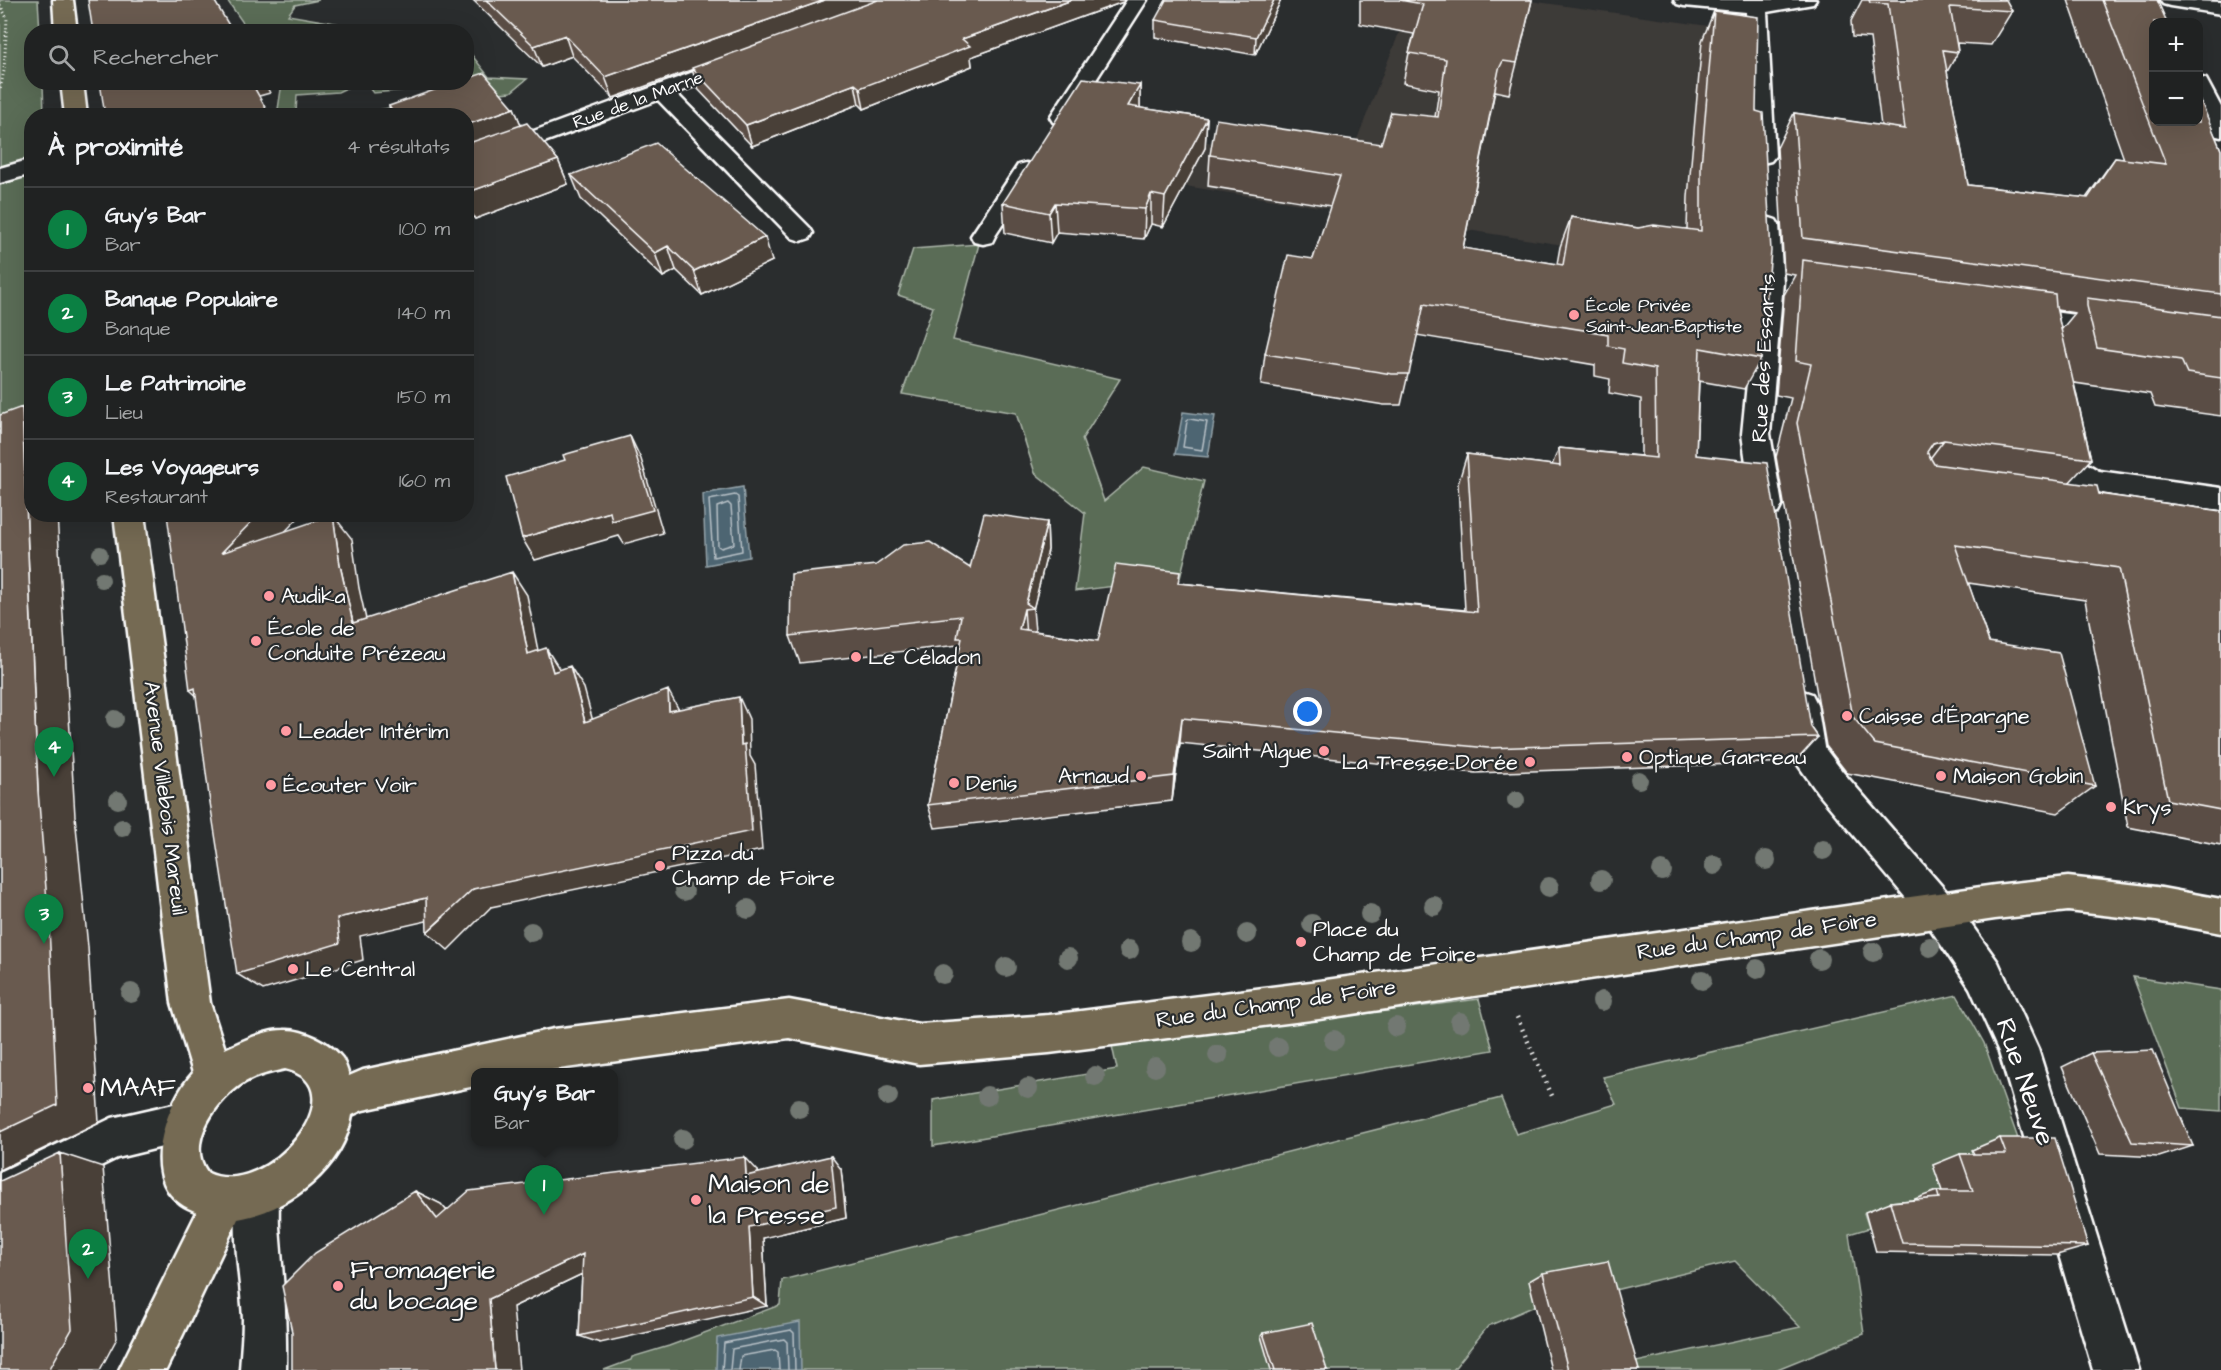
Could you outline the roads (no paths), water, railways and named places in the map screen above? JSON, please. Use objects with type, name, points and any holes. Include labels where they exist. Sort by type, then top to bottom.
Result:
[{"type":"main road","points":[[63,0],[65,24]]},
{"type":"main road","points":[[73,90],[75,108]]},
{"type":"main road","name":"Avenue Villebois Mareuil","points":[[130,522],[191,1003],[215,1079]]},
{"type":"main road","name":"Rue du Champ de Foire","points":[[334,1101],[363,1090],[554,1049],[789,1019],[919,1044],[1049,1034],[1319,1000],[1939,910],[2068,894],[2156,904],[2221,916]]},
{"type":"main road","points":[[285,1049],[306,1053],[321,1064],[332,1081],[334,1101],[330,1123],[322,1137],[302,1165],[282,1182],[242,1196],[200,1193],[184,1177],[177,1154],[187,1120],[205,1089],[237,1063],[261,1053],[285,1049]]},
{"type":"main road","points":[[142,1370],[242,1196]]},
{"type":"street","points":[[983,236],[1137,0]]},
{"type":"street","points":[[1686,0],[1754,4],[1806,0]]},
{"type":"street","points":[[2158,0],[2166,18]]},
{"type":"street","points":[[2170,0],[2221,8]]},
{"type":"street","name":"Rue des Essarts","points":[[1754,4],[1765,191],[1781,283],[1756,434],[1771,528]]},
{"type":"street","name":"Rue de la Marne","points":[[474,161],[759,55]]},
{"type":"street","points":[[661,91],[801,234]]},
{"type":"street","points":[[2203,92],[2221,130]]},
{"type":"street","points":[[0,176],[24,168]]},
{"type":"street","points":[[1987,312],[2044,330],[2138,333]]},
{"type":"street","points":[[2058,410],[2070,468],[2093,481],[2221,499]]},
{"type":"street","points":[[2080,508],[2093,481]]},
{"type":"street","points":[[1796,681],[1808,752],[1830,782],[1939,910]]},
{"type":"street","name":"Rue Neuve","points":[[1939,910],[1984,975],[2018,1049],[2116,1370]]},
{"type":"street","points":[[0,1194],[112,1139],[187,1120]]},
{"type":"street","points":[[242,1196],[257,1215],[265,1322],[262,1370]]},
{"type":"water","points":[[1183,412],[1215,416],[1208,457],[1175,454]]},
{"type":"water","points":[[743,487],[749,557],[706,565],[703,494]]},
{"type":"water","points":[[800,1322],[801,1370],[716,1370],[717,1338]]},
{"type":"place","name":"École Privée Saint-Jean-Baptiste","points":[[1574,315]]},
{"type":"place","name":"Audika","points":[[269,596]]},
{"type":"place","name":"École de Conduite Prézeau","points":[[256,641]]},
{"type":"place","name":"Le Céladon","points":[[856,657]]},
{"type":"place","name":"Caisse d'Épargne","points":[[1847,716]]},
{"type":"place","name":"Leader Intérim","points":[[286,731]]},
{"type":"place","name":"Saint Algue","points":[[1324,751]]},
{"type":"place","name":"Optique Garreau","points":[[1627,757]]},
{"type":"place","name":"La Tresse-Dorée","points":[[1530,762]]},
{"type":"place","name":"Arnaud","points":[[1141,776]]},
{"type":"place","name":"Maison Gobin","points":[[1941,776]]},
{"type":"place","name":"Les Voyageurs","points":[[54,777]]},
{"type":"place","name":"Denis","points":[[954,783]]},
{"type":"place","name":"Écouter Voir","points":[[271,785]]},
{"type":"place","name":"Krys","points":[[2111,807]]},
{"type":"place","name":"Pizza du Champ de Foire","points":[[660,866]]},
{"type":"place","name":"Place du Champ de Foire","points":[[1301,942]]},
{"type":"place","name":"Le Patrimoine","points":[[44,944]]},
{"type":"place","name":"Le Central","points":[[293,969]]},
{"type":"place","name":"MAAF","points":[[88,1088]]},
{"type":"place","name":"Maison de la Presse","points":[[696,1200]]},
{"type":"place","name":"Guy's Bar","points":[[544,1215]]},
{"type":"place","name":"Banque Populaire","points":[[88,1279]]},
{"type":"place","name":"Fromagerie du bocage","points":[[338,1286]]}]
